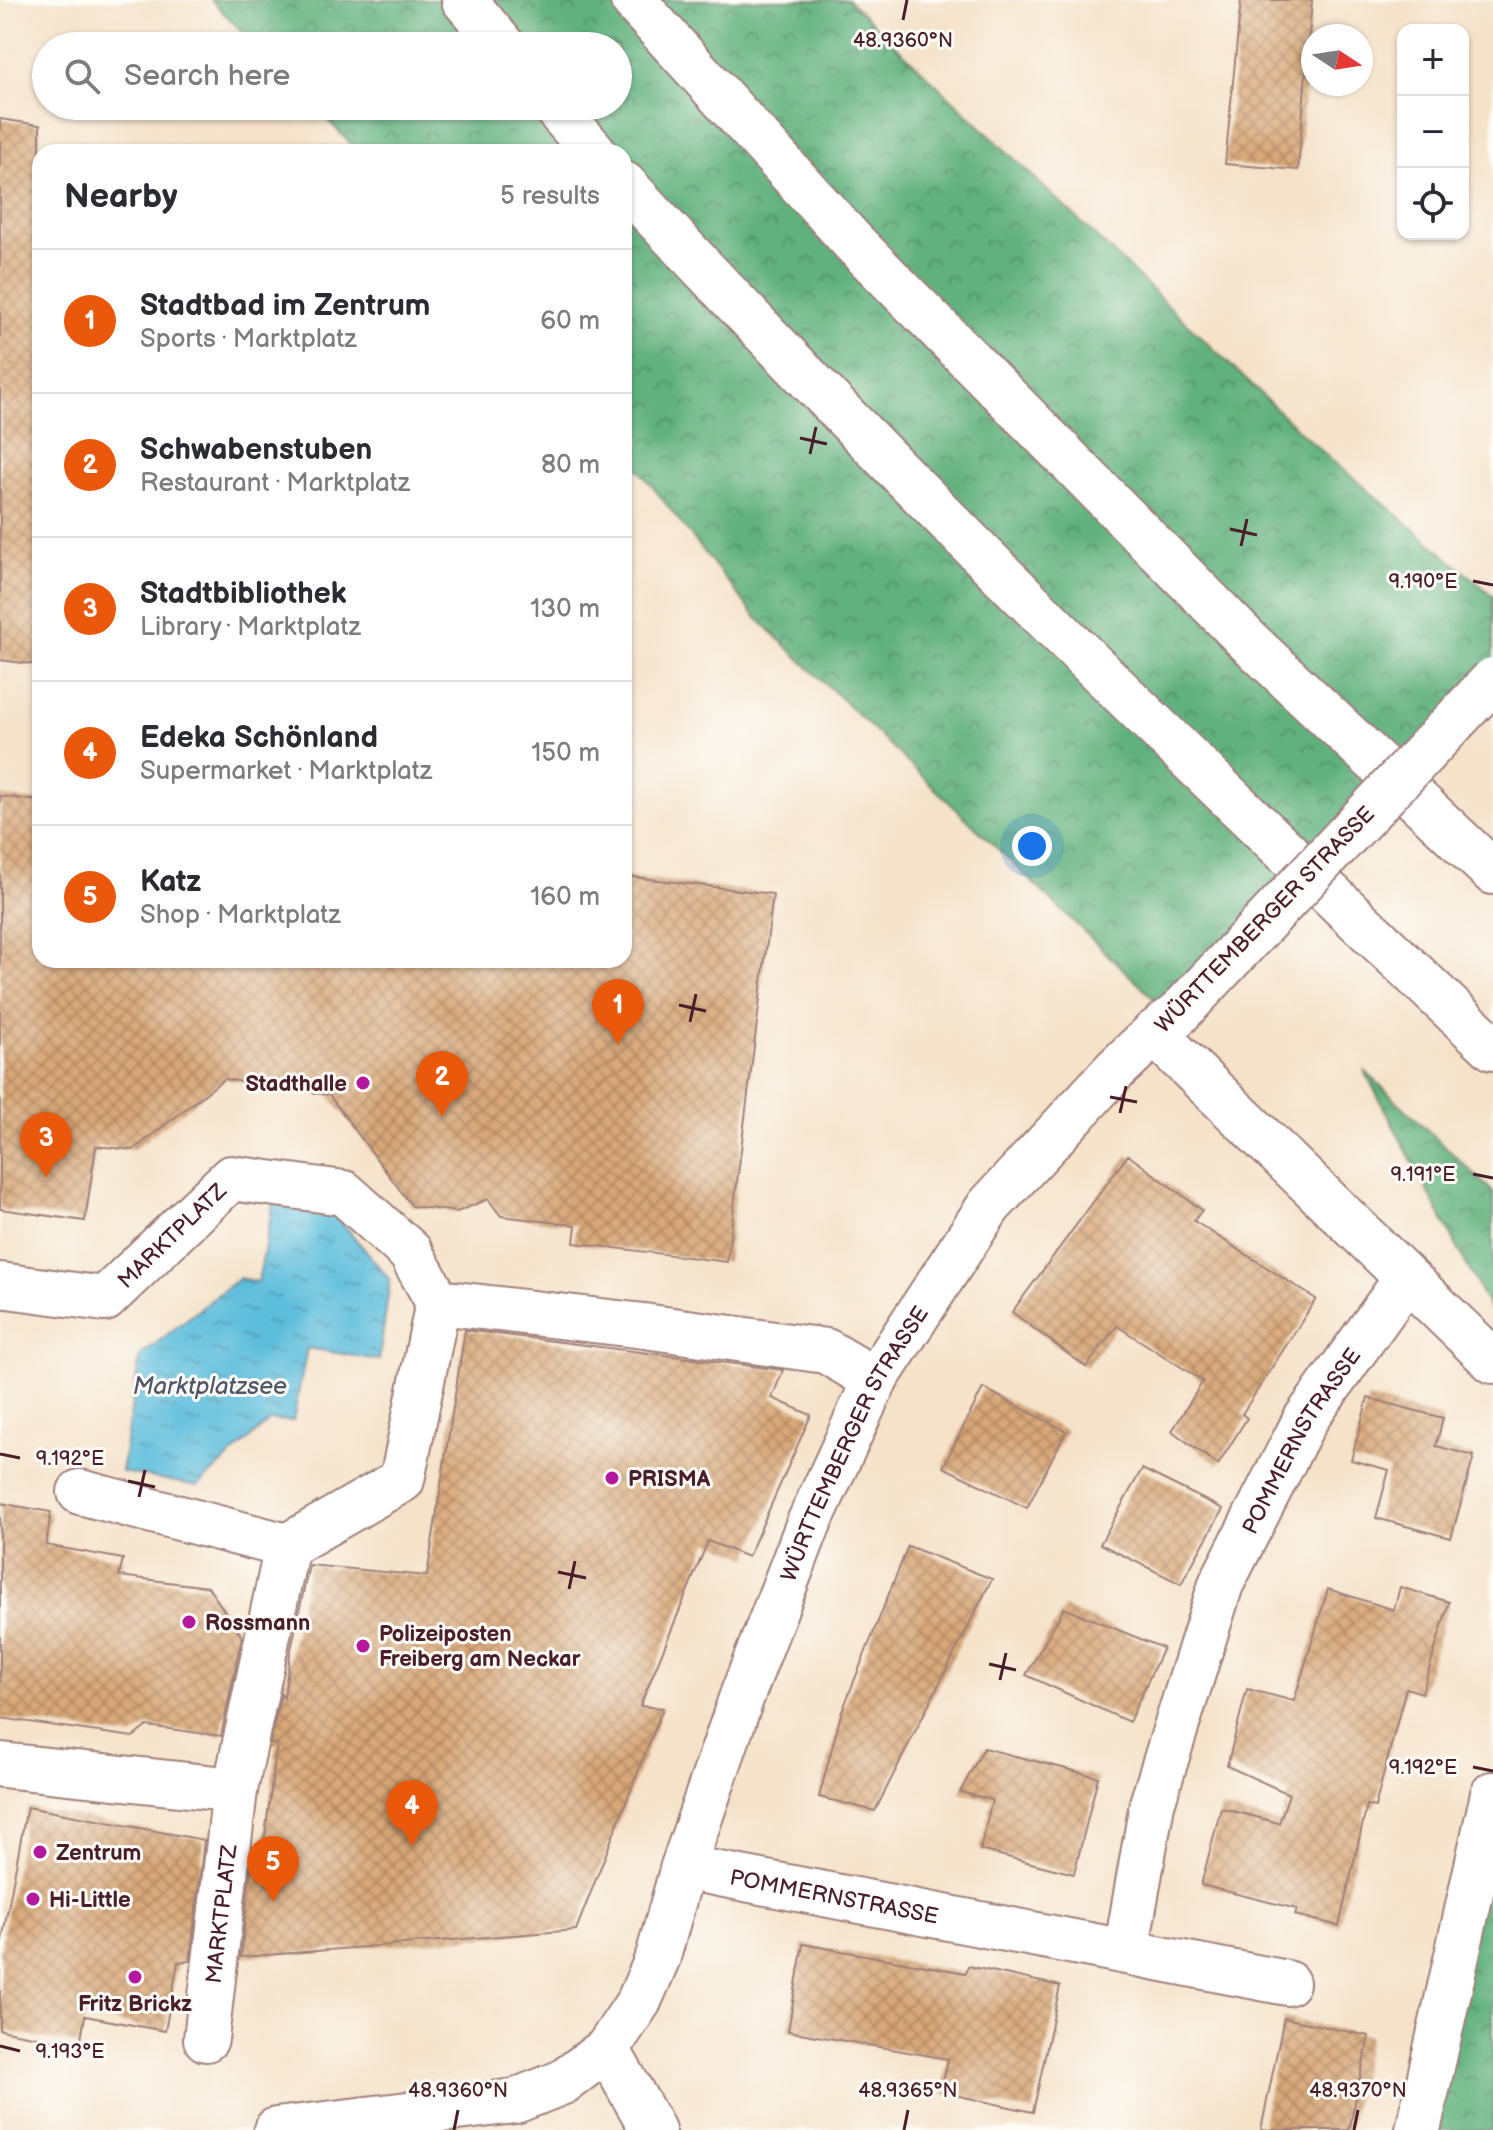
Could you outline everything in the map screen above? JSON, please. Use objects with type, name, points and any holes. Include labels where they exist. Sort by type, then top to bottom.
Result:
[{"type":"main road","points":[[464,0],[491,32]]},
{"type":"main road","points":[[633,0],[854,243],[1246,639],[1493,872]]},
{"type":"main road","points":[[566,120],[587,144]]},
{"type":"main road","points":[[632,193],[760,331],[1158,730],[1493,1048]]},
{"type":"main road","name":"WÜRTTEMBERGER STRASSE","points":[[276,2130],[515,2101],[563,2082],[607,2049],[639,2001],[658,1957],[683,1867],[742,1696],[802,1539],[875,1380],[989,1206],[1115,1070],[1166,1024],[1493,680]]},
{"type":"main road","points":[[1166,1024],[1406,1279],[1493,1361]]},
{"type":"main road","name":"MARKTPLATZ","points":[[0,1285],[105,1299],[231,1178],[344,1193],[410,1252],[438,1302]]},
{"type":"main road","name":"POMMERNSTRASSE","points":[[1126,1952],[1152,1804],[1221,1584],[1305,1420],[1406,1279]]},
{"type":"main road","points":[[80,1492],[287,1546],[402,1480],[438,1302],[826,1351],[875,1380]]},
{"type":"main road","name":"MARKTPLATZ","points":[[206,2039],[235,1790],[287,1546]]},
{"type":"main road","points":[[2,1765],[235,1790]]},
{"type":"main road","points":[[1418,2130],[1493,1794]]},
{"type":"main road","name":"POMMERNSTRASSE","points":[[683,1867],[1287,1983]]},
{"type":"main road","points":[[607,2049],[653,2130]]},
{"type":"green space","points":[[211,0],[848,0],[1310,441],[1493,596],[1493,679],[1172,1016],[755,616],[632,461],[632,144],[351,144],[328,120],[632,120],[632,32],[242,32]]},
{"type":"green space","points":[[1364,1070],[1493,1192],[1493,1315]]},
{"type":"green space","points":[[1493,1794],[1493,2130],[1418,2130]]},
{"type":"water","name":"Marktplatzsee","points":[[274,1199],[328,1206],[390,1280],[379,1360],[307,1348],[293,1421],[270,1420],[198,1486],[121,1472],[140,1356],[239,1278],[258,1282]]},
{"type":"building","points":[[1241,0],[1312,0],[1310,24],[1301,24],[1301,96],[1304,96],[1298,170],[1225,164]]},
{"type":"building","points":[[0,119],[40,125],[40,144],[32,144],[32,664],[0,660]]},
{"type":"building","points":[[0,796],[32,800],[32,968],[632,968],[632,877],[773,894],[727,1262],[574,1243],[576,1225],[501,1216],[488,1199],[457,1212],[412,1206],[329,1095],[224,1079],[133,1150],[96,1146],[85,1221],[0,1209]]},
{"type":"building","points":[[1128,1155],[1202,1210],[1194,1221],[1316,1299],[1242,1414],[1247,1418],[1218,1465],[1172,1431],[1203,1381],[1117,1326],[1086,1367],[1012,1312]]},
{"type":"building","points":[[465,1330],[783,1370],[772,1398],[811,1415],[748,1557],[708,1541],[640,1706],[663,1708],[576,1930],[241,1957],[253,1849],[263,1850],[277,1744],[270,1744],[281,1694],[284,1698],[309,1565],[427,1576]]},
{"type":"building","points":[[983,1388],[1066,1431],[1027,1508],[943,1467]]},
{"type":"building","points":[[1368,1398],[1443,1418],[1436,1446],[1474,1456],[1451,1538],[1376,1518],[1389,1470],[1351,1460]]},
{"type":"building","points":[[1142,1469],[1223,1509],[1181,1584],[1100,1544]]},
{"type":"building","points":[[0,1503],[51,1512],[46,1545],[123,1559],[119,1576],[208,1587],[242,1637],[221,1736],[147,1726],[133,1737],[0,1718]]},
{"type":"building","points":[[908,1546],[992,1579],[875,1811],[819,1797],[841,1714]]},
{"type":"building","points":[[1400,1587],[1449,1602],[1422,1693],[1406,1688],[1375,1807],[1367,1805],[1339,1926],[1295,1915],[1297,1909],[1201,1885],[1221,1808],[1279,1823],[1289,1794],[1227,1766],[1247,1689],[1294,1701],[1328,1589],[1394,1610]]},
{"type":"building","points":[[1064,1608],[1163,1648],[1129,1722],[1026,1675]]},
{"type":"building","points":[[984,1748],[1098,1777],[1074,1874],[980,1850],[992,1800],[960,1792]]},
{"type":"building","points":[[27,1807],[204,1840],[190,1961],[178,1962],[165,2031],[85,2016],[80,2045],[0,2030],[0,1951]]},
{"type":"building","points":[[803,1944],[966,1973],[968,1966],[1060,1986],[1033,2112],[941,2092],[948,2059],[788,2031]]},
{"type":"building","points":[[1284,2018],[1369,2036],[1349,2130],[1261,2130]]},
{"type":"place","name":"Stadtbad im Zentrum","points":[[618,1045]]},
{"type":"place","name":"Stadthalle","points":[[363,1083]]},
{"type":"place","name":"Schwabenstuben","points":[[442,1117]]},
{"type":"place","name":"Stadtbibliothek","points":[[46,1178]]},
{"type":"place","name":"PRISMA","points":[[612,1478]]},
{"type":"place","name":"Rossmann","points":[[189,1622]]},
{"type":"place","name":"Polizeiposten Freiberg am Neckar","points":[[363,1646]]},
{"type":"place","name":"Edeka Schönland","points":[[412,1846]]},
{"type":"place","name":"Zentrum","points":[[40,1852]]},
{"type":"place","name":"Hi-Little","points":[[33,1899]]},
{"type":"place","name":"Katz","points":[[273,1902]]},
{"type":"place","name":"Fritz Brickz","points":[[135,1977]]}]
